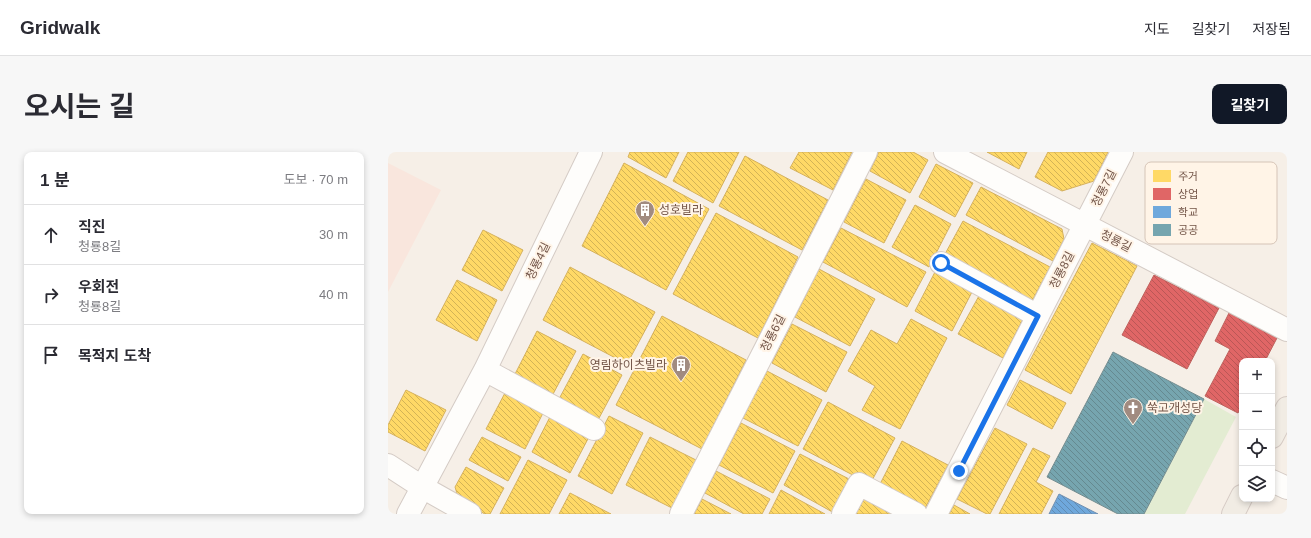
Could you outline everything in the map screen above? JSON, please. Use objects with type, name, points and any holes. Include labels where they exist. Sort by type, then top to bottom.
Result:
[{"type":"main road","points":[[1275,432],[1287,408]]},
{"type":"main road","points":[[1233,514],[1239,502]]},
{"type":"street","name":"청룡4길","points":[[408,514],[485,370],[591,152]]},
{"type":"street","name":"청룡6길","points":[[681,514],[866,152]]},
{"type":"street","name":"청룡길","points":[[945,152],[1287,330]]},
{"type":"street","name":"청룡7길","points":[[1085,225],[1122,152]]},
{"type":"street","name":"청룡8길","points":[[936,514],[1085,225]]},
{"type":"street","points":[[941,263],[1038,316]]},
{"type":"street","points":[[485,370],[594,429]]},
{"type":"street","points":[[388,465],[422,487],[470,514]]},
{"type":"street","points":[[1275,482],[1287,488]]},
{"type":"street","points":[[843,514],[858,484],[916,514]]},
{"type":"shaded area","points":[[388,163],[441,190],[388,292]]},
{"type":"green space","points":[[1204,399],[1236,417],[1185,514],[1144,514]]},
{"type":"building: 주거","points":[[630,152],[679,152],[666,178],[628,157]]},
{"type":"building: 주거","points":[[688,152],[739,152],[713,203],[673,181]]},
{"type":"building: 주거","points":[[799,152],[852,152],[833,190],[790,168]]},
{"type":"building: 주거","points":[[879,152],[913,152],[928,160],[910,193],[870,171]]},
{"type":"building: 주거","points":[[987,152],[1027,152],[1019,169]]},
{"type":"building: 주거","points":[[1048,152],[1108,152],[1094,181],[1062,191],[1035,177]]},
{"type":"building: 주거","points":[[745,156],[828,200],[802,250],[719,206]]},
{"type":"building: 주거","name":"성호빌라","points":[[624,163],[709,209],[666,290],[582,246]]},
{"type":"building: 주거","points":[[936,164],[973,183],[955,217],[919,197]]},
{"type":"building: 주거","points":[[866,179],[906,200],[884,243],[844,222]]},
{"type":"building: 주거","points":[[981,187],[1062,229],[1064,239],[1053,261],[966,215]]},
{"type":"building: 주거","points":[[915,205],[951,224],[929,267],[892,247]]},
{"type":"building: 주거","points":[[716,213],[798,257],[758,338],[673,294]]},
{"type":"building: 주거","points":[[963,221],[1050,267],[1032,301],[945,254]]},
{"type":"building: 주거","points":[[841,228],[926,272],[907,307],[823,262]]},
{"type":"building: 주거","points":[[483,230],[523,250],[502,291],[462,270]]},
{"type":"building: 주거","points":[[1092,243],[1137,266],[1071,394],[1025,370]]},
{"type":"building: 주거","points":[[570,267],[655,312],[627,364],[543,320]]},
{"type":"building: 주거","points":[[819,269],[875,299],[850,346],[795,317]]},
{"type":"building: 주거","points":[[936,270],[973,290],[952,331],[915,311]]},
{"type":"building: 주거","points":[[457,280],[497,300],[477,341],[436,320]]},
{"type":"building: 주거","points":[[980,294],[1024,317],[1003,358],[958,334]]},
{"type":"building: 주거","name":"영림하이츠빌라","points":[[662,316],[746,360],[702,449],[616,405]]},
{"type":"building: 주거","points":[[911,319],[947,338],[900,429],[862,410],[875,386],[848,371],[871,330],[897,344]]},
{"type":"building: 주거","points":[[792,324],[847,352],[826,392],[772,363]]},
{"type":"building: 주거","points":[[537,331],[576,351],[552,396],[514,376]]},
{"type":"building: 주거","points":[[583,354],[622,375],[598,420],[559,399]]},
{"type":"building: 주거","points":[[767,371],[822,400],[798,446],[743,418]]},
{"type":"building: 주거","points":[[1020,380],[1066,403],[1052,429],[1007,405]]},
{"type":"building: 주거","points":[[406,390],[446,410],[425,451],[388,432],[388,425]]},
{"type":"building: 주거","points":[[506,391],[544,411],[525,449],[486,429]]},
{"type":"building: 주거","points":[[828,402],[895,438],[870,484],[803,449]]},
{"type":"building: 주거","points":[[551,415],[590,435],[570,473],[532,452]]},
{"type":"building: 주거","points":[[609,416],[643,433],[612,494],[578,476]]},
{"type":"building: 주거","points":[[741,423],[795,451],[773,493],[719,465]]},
{"type":"building: 주거","points":[[995,428],[1027,444],[990,514],[987,514],[957,499]]},
{"type":"building: 주거","points":[[482,437],[521,457],[508,481],[469,460]]},
{"type":"building: 주거","points":[[650,437],[696,460],[672,508],[626,485]]},
{"type":"building: 주거","points":[[902,441],[948,465],[923,512],[878,488]]},
{"type":"building: 주거","points":[[1033,448],[1050,456],[1036,482],[1053,491],[1041,514],[999,514]]},
{"type":"building: 주거","points":[[800,454],[853,481],[836,514],[784,485]]},
{"type":"building: 주거","points":[[528,460],[567,480],[549,514],[500,514]]},
{"type":"building: 주거","points":[[466,467],[504,488],[490,514],[485,514],[459,500],[455,487]]},
{"type":"building: 주거","points":[[716,471],[770,499],[762,514],[744,514],[705,493]]},
{"type":"building: 주거","points":[[781,490],[825,514],[769,514]]},
{"type":"building: 주거","points":[[570,493],[611,514],[559,514]]},
{"type":"building: 주거","points":[[862,496],[897,514],[853,514]]},
{"type":"building: 주거","points":[[702,499],[731,514],[694,514]]},
{"type":"building: 주거","points":[[954,505],[970,514],[949,514]]},
{"type":"building: 상업","points":[[1154,275],[1219,308],[1187,369],[1122,335]]},
{"type":"building: 상업","points":[[1229,313],[1277,338],[1267,358],[1239,358],[1238,413],[1205,396],[1230,349],[1215,341]]},
{"type":"building: 학교","points":[[1059,494],[1098,514],[1049,514]]},
{"type":"building: 공공","name":"쑥고개성당","points":[[1113,352],[1204,399],[1144,514],[1118,514],[1047,477]]},
{"type":"place","name":"성호빌라","points":[[645,227]]},
{"type":"place","name":"영림하이츠빌라","points":[[681,382]]},
{"type":"place","name":"쑥고개성당","points":[[1133,425]]},
{"type":"route","points":[[941,263],[1038,316],[959,471]]}]
